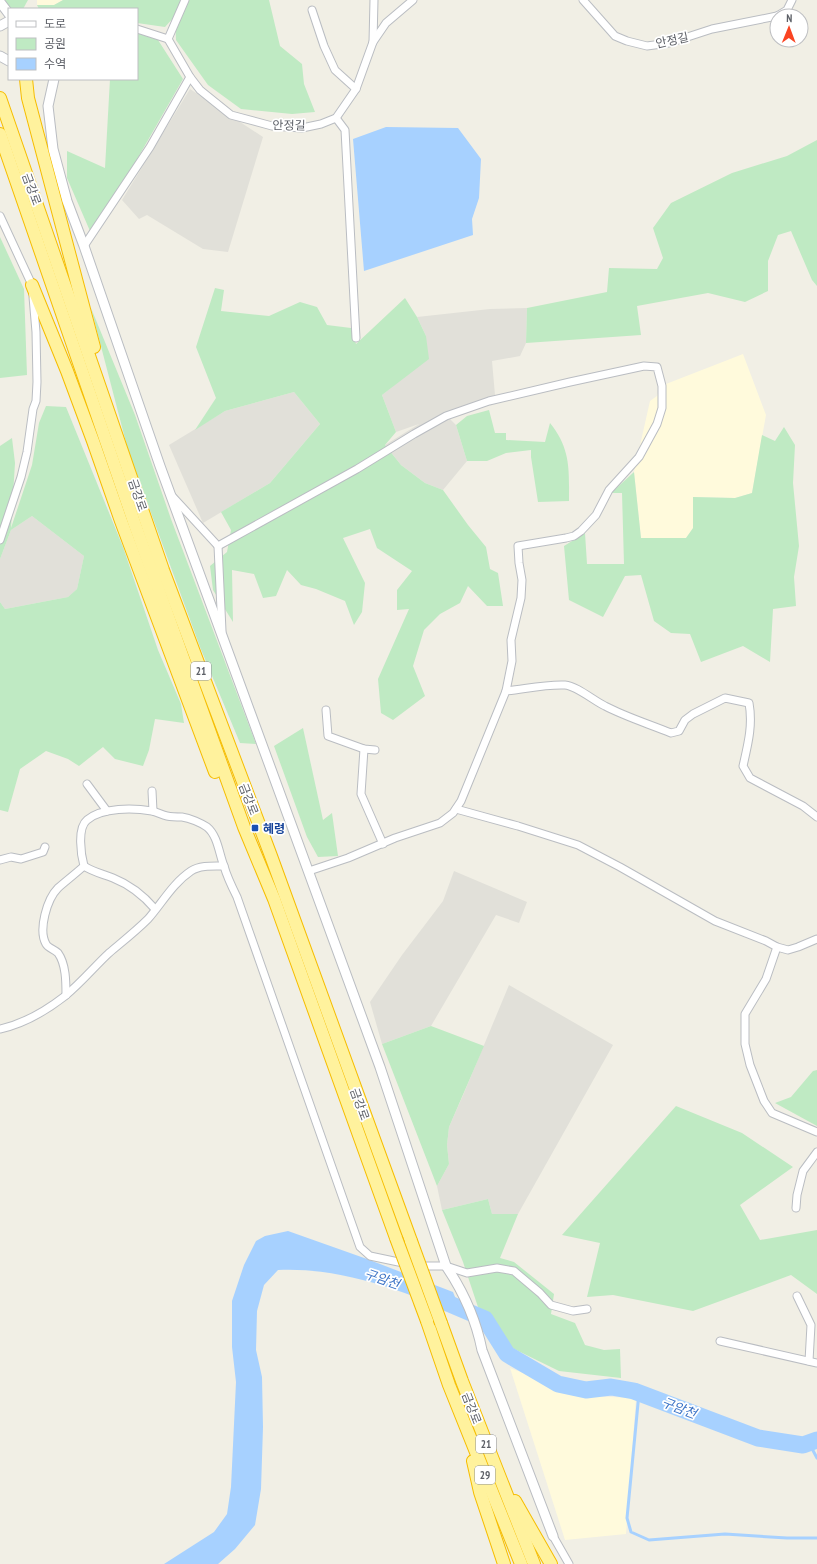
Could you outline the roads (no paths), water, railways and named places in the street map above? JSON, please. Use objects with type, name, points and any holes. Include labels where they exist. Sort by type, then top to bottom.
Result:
[{"type":"highway","points":[[26,80],[28,98],[117,437]]},
{"type":"highway","name":"금강로","points":[[0,98],[187,635],[271,856],[462,1381],[534,1564]]},
{"type":"highway","name":"금강로","points":[[0,134],[134,522],[244,827],[274,899],[449,1385],[521,1564]]},
{"type":"highway","points":[[32,285],[93,440],[121,521],[220,785],[244,827]]},
{"type":"highway","points":[[462,1381],[502,1476],[551,1564]]},
{"type":"highway","points":[[449,1385],[473,1459],[480,1492],[504,1564]]},
{"type":"street","points":[[138,29],[168,39],[185,0]]},
{"type":"street","points":[[373,42],[374,0]]},
{"type":"street","points":[[356,338],[345,130],[336,118],[356,89],[373,42],[386,22],[413,0]]},
{"type":"street","name":"안정길","points":[[583,0],[615,36],[626,42],[647,46],[669,43],[712,29],[769,18]]},
{"type":"street","points":[[0,2],[8,13]]},
{"type":"street","points":[[312,10],[335,70],[356,89]]},
{"type":"street","name":"안정길","points":[[168,39],[200,90],[231,115],[272,126],[302,128],[321,124],[336,118]]},
{"type":"street","points":[[84,246],[150,147],[190,76]]},
{"type":"street","points":[[54,80],[48,106],[53,149],[67,201],[171,496],[380,1067],[446,1266],[460,1286],[479,1335],[482,1350],[553,1536],[569,1564]]},
{"type":"street","points":[[0,216],[32,285],[36,332],[36,401],[33,409],[27,452],[21,477],[0,540]]},
{"type":"street","points":[[218,546],[357,469],[446,416],[489,401],[570,382],[644,366],[657,367],[662,386],[662,408],[657,424],[639,457],[609,490],[596,515],[581,531],[574,536],[518,546],[522,580],[521,598],[511,640],[512,661],[506,690],[461,801],[456,809],[440,823],[395,838],[348,858],[309,871]]},
{"type":"street","points":[[171,496],[218,546],[222,637]]},
{"type":"street","points":[[506,690],[566,685],[578,689],[590,699],[607,707],[671,733],[679,731],[686,720],[693,714],[725,698],[748,703],[751,717],[750,737],[743,766],[750,778],[803,806],[817,817]]},
{"type":"street","points":[[326,710],[328,736],[364,749],[375,750]]},
{"type":"street","points":[[364,749],[361,794],[383,844]]},
{"type":"street","points":[[87,784],[106,811]]},
{"type":"street","points":[[152,791],[153,812]]},
{"type":"street","points":[[456,809],[518,826],[578,845],[715,921],[766,941],[777,947],[788,950],[817,939]]},
{"type":"street","points":[[155,909],[151,904],[122,882],[91,871],[84,866],[80,854],[81,836],[83,826],[87,820],[106,811],[125,810],[153,812],[167,816],[184,817],[208,828],[216,841],[239,904],[360,1248],[370,1256],[416,1266],[446,1266],[467,1273],[497,1268],[514,1271],[540,1292],[551,1305],[573,1311],[587,1309]]},
{"type":"street","points":[[0,860],[11,858],[21,859],[43,852],[45,847]]},
{"type":"street","points":[[66,995],[66,981],[62,960],[57,952],[47,946],[44,939],[42,923],[56,889],[84,866]]},
{"type":"street","points":[[0,1029],[10,1027],[32,1016],[66,995],[147,919],[176,885],[190,872],[198,868],[224,866]]},
{"type":"street","points":[[777,947],[766,979],[744,1014],[745,1044],[753,1072],[764,1101],[772,1113],[817,1132]]},
{"type":"street","points":[[796,1208],[797,1195],[803,1171],[817,1152]]},
{"type":"street","points":[[797,1296],[811,1325],[809,1361]]},
{"type":"street","points":[[720,1342],[817,1363]]},
{"type":"water","points":[[386,127],[458,128],[481,159],[479,198],[472,219],[473,235],[364,271],[353,139]]},
{"type":"water","points":[[288,1231],[453,1292],[463,1317],[419,1298],[373,1283],[325,1272],[278,1270],[264,1285],[257,1311],[256,1350],[262,1377],[263,1427],[261,1489],[255,1525],[235,1549],[218,1564],[164,1564],[214,1532],[227,1514],[231,1487],[236,1382],[232,1347],[232,1301],[244,1265],[256,1241],[265,1236]]},
{"type":"waterway","name":"구암천","points":[[438,1299],[485,1319],[507,1354],[558,1384],[586,1390],[611,1387],[634,1391],[758,1438],[803,1445],[817,1440]]},
{"type":"waterway","points":[[639,1393],[627,1518],[631,1532],[649,1540],[725,1534],[787,1538],[817,1538]]},
{"type":"waterway","points":[[809,1443],[817,1458]]},
{"type":"place","name":"혜령","points":[[255,828]]}]
